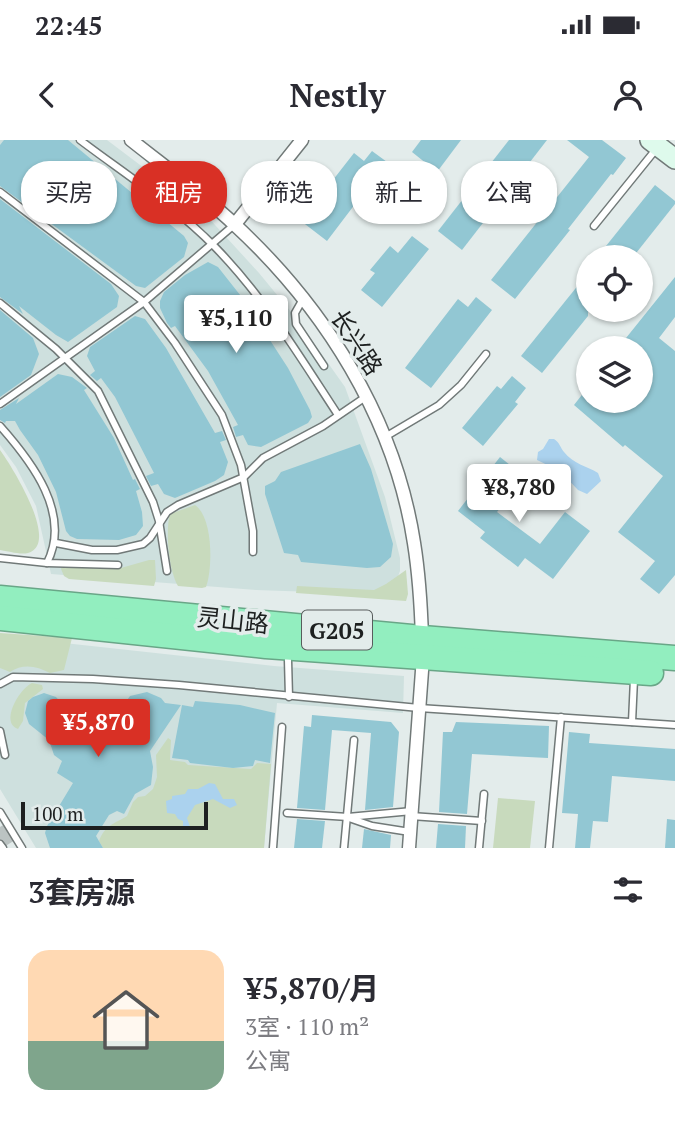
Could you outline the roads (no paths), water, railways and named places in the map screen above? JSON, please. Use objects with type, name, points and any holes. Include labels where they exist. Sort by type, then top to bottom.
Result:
[{"type":"highway","name":"灵山路","points":[[2,615],[423,648],[675,675]]},
{"type":"highway","name":"灵山路","points":[[423,648],[675,658]]},
{"type":"main road","points":[[654,143],[675,159]]},
{"type":"street","name":"长兴路","points":[[131,140],[235,224],[269,258],[346,357],[385,437],[404,497],[414,541],[423,648],[409,848]]},
{"type":"street","points":[[235,224],[302,140]]},
{"type":"lane","points":[[80,140],[213,244],[275,318],[338,415]]},
{"type":"lane","points":[[594,226],[654,143]]},
{"type":"lane","points":[[0,192],[144,302],[175,343],[222,415],[244,477],[253,531],[253,552]]},
{"type":"lane","points":[[0,404],[144,302],[235,224]]},
{"type":"lane","points":[[303,299],[295,313],[296,324],[324,366]]},
{"type":"lane","points":[[0,303],[66,359],[98,391],[137,466],[159,521],[167,571]]},
{"type":"lane","points":[[385,437],[439,405],[461,385],[486,354]]},
{"type":"lane","points":[[56,543],[92,550],[142,544],[150,538],[159,521],[178,505],[244,477],[263,458],[323,426],[367,397]]},
{"type":"lane","points":[[0,426],[33,467],[46,492],[53,513],[56,543],[47,563]]},
{"type":"lane","points":[[0,558],[47,563],[118,565]]},
{"type":"lane","points":[[288,660],[289,696]]},
{"type":"lane","points":[[1,683],[13,677],[79,678],[419,708],[675,725]]},
{"type":"lane","points":[[632,722],[634,679]]},
{"type":"lane","points":[[549,848],[561,717]]},
{"type":"lane","points":[[273,848],[282,727]]},
{"type":"lane","points":[[0,731],[5,755]]},
{"type":"lane","points":[[344,848],[354,740]]},
{"type":"lane","points":[[480,848],[484,794]]},
{"type":"lane","points":[[0,811],[22,848]]},
{"type":"lane","points":[[287,813],[348,817],[411,814],[482,821]]},
{"type":"lane","points":[[348,817],[372,826],[410,832]]},
{"type":"water","points":[[549,439],[554,439],[572,459],[598,473],[601,481],[587,494],[578,490],[560,471],[537,460],[538,452]]},
{"type":"water","points":[[209,783],[215,784],[223,799],[234,799],[237,805],[230,808],[213,799],[195,805],[187,818],[191,830],[183,830],[183,821],[175,814],[167,813],[166,801],[172,799],[172,796],[185,794],[188,789],[198,789]]},
{"type":"tunnel","points":[[0,827],[13,848]]}]
